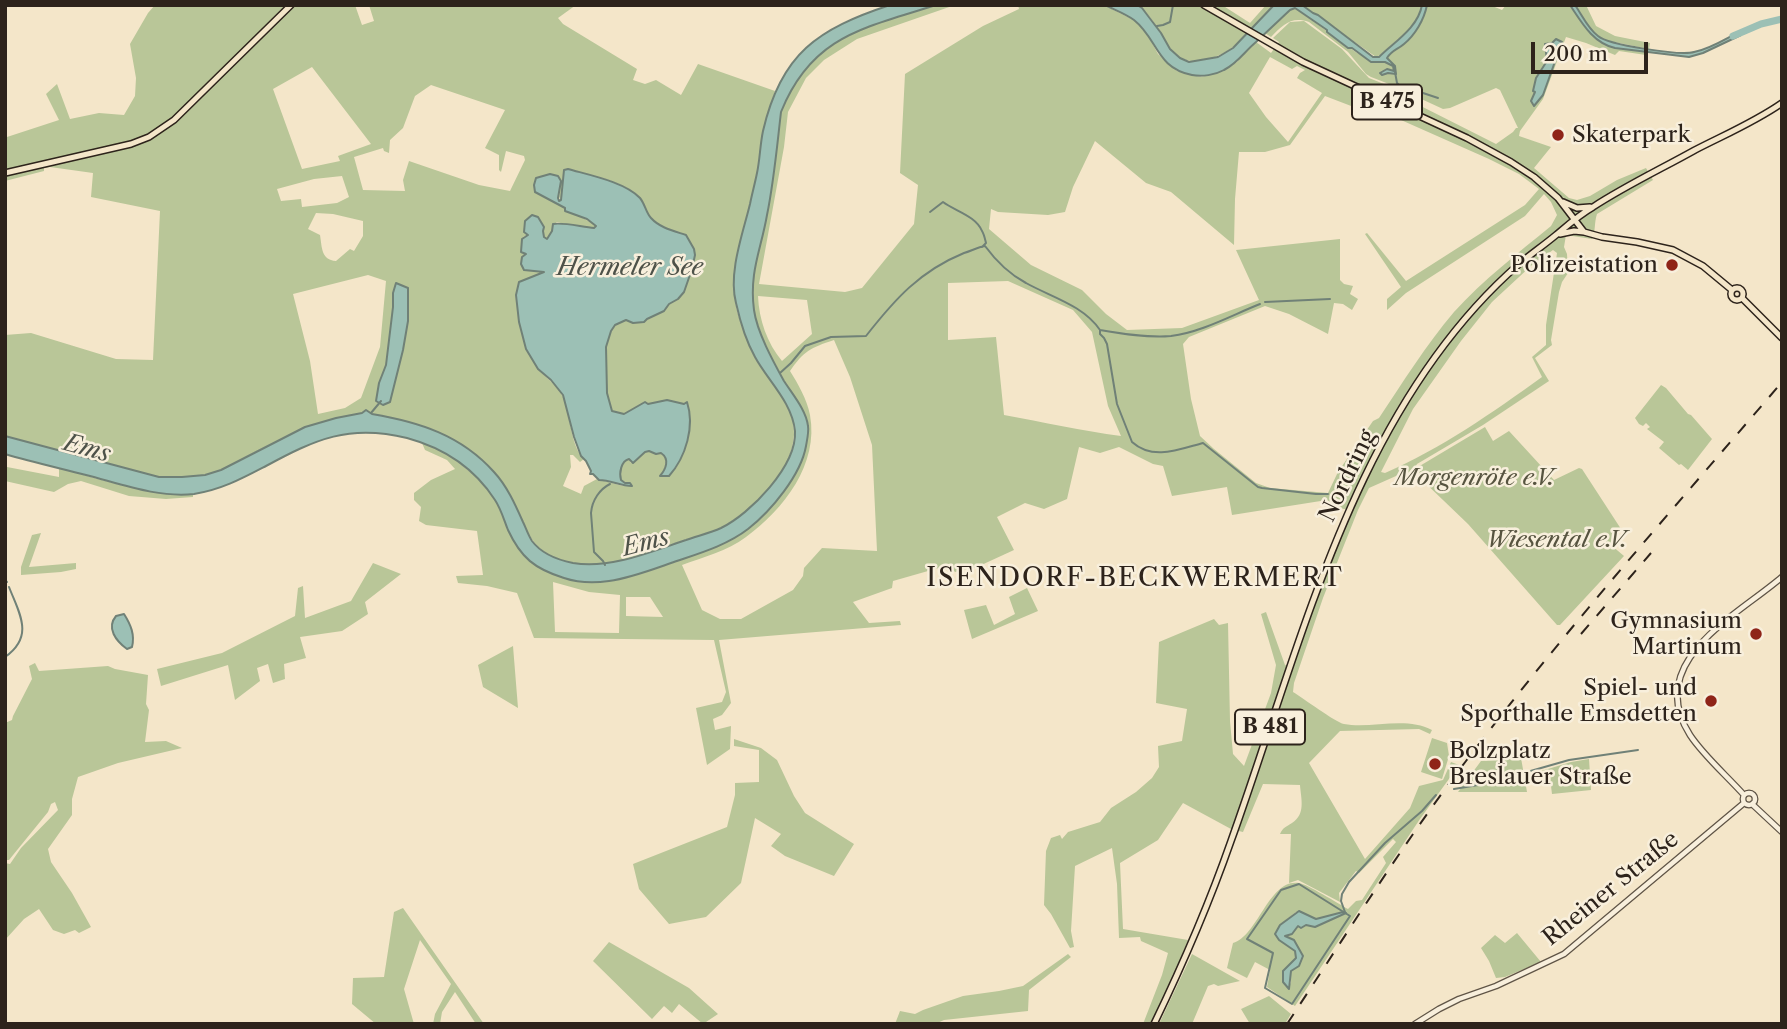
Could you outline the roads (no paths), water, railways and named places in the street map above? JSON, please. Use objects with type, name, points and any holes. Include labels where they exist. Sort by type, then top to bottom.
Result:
[{"type":"main road","points":[[5,173],[131,144],[156,133],[174,120],[291,5]]},
{"type":"main road","name":"B 475","points":[[1205,5],[1303,62],[1494,152],[1534,177],[1569,206],[1593,206]]},
{"type":"main road","name":"Nordring","points":[[1154,1024],[1191,946],[1231,842],[1312,602],[1350,508],[1380,447],[1415,387],[1485,297],[1519,264],[1574,220],[1593,206],[1782,103]]},
{"type":"main road","name":"B 475","points":[[1558,198],[1574,220]]},
{"type":"main road","points":[[1574,220],[1584,232]]},
{"type":"main road","points":[[1557,234],[1584,232],[1673,250],[1703,266],[1732,290],[1741,289],[1742,298],[1782,338]]},
{"type":"street","points":[[1744,795],[1689,734],[1679,708],[1679,687],[1686,663],[1707,636],[1782,577]]},
{"type":"street","points":[[1744,795],[1753,794],[1755,799],[1752,804]]},
{"type":"street","points":[[1744,795],[1744,803],[1752,804],[1782,832]]},
{"type":"street","name":"Rheiner Straße","points":[[1415,1024],[1459,999],[1496,986],[1564,954],[1744,803]]},
{"type":"water","points":[[890,5],[936,5],[864,29],[825,50],[808,66],[781,112],[769,202],[754,272],[754,310],[758,328],[770,356],[805,414],[808,433],[803,457],[784,492],[748,529],[730,540],[701,553],[625,578],[593,582],[564,578],[545,571],[524,555],[513,540],[495,500],[468,469],[421,442],[386,434],[350,434],[317,442],[232,483],[213,490],[180,495],[140,489],[5,454],[5,436],[159,477],[205,475],[221,470],[305,427],[366,410],[372,414],[423,426],[468,448],[503,483],[532,541],[545,552],[562,560],[587,564],[616,562],[721,528],[745,512],[770,487],[794,445],[793,420],[746,338],[734,291],[737,253],[771,104],[780,82],[806,48],[842,24]]},
{"type":"water","points":[[1105,5],[1137,5],[1142,8],[1170,49],[1189,62],[1218,57],[1233,48],[1274,5],[1302,5],[1373,57],[1379,57],[1411,28],[1422,5],[1427,5],[1415,32],[1387,58],[1395,66],[1396,74],[1382,75],[1380,73],[1387,69],[1394,71],[1393,66],[1385,62],[1371,62],[1295,8],[1229,67],[1217,73],[1200,76],[1171,66],[1134,20]]},
{"type":"water","points":[[1570,5],[1575,5],[1598,36],[1615,43],[1645,49],[1694,52],[1739,32],[1741,35],[1689,57],[1615,48],[1594,37]]},
{"type":"water","points":[[1556,39],[1562,42],[1543,95],[1534,106],[1531,101],[1536,78],[1547,61],[1545,44]]},
{"type":"water","name":"Hermeler See","points":[[564,170],[606,180],[633,192],[640,198],[649,216],[667,229],[686,235],[694,249],[692,269],[684,292],[678,299],[644,322],[633,323],[626,320],[615,325],[606,347],[607,393],[612,411],[624,414],[645,402],[648,404],[667,400],[684,404],[687,402],[689,411],[689,431],[684,451],[669,476],[660,476],[666,464],[664,455],[645,452],[633,463],[629,459],[626,460],[621,468],[621,480],[632,486],[599,480],[590,474],[591,471],[581,456],[574,437],[563,395],[538,369],[526,349],[519,322],[516,295],[519,282],[544,272],[524,270],[521,264],[522,257],[526,254],[521,252],[522,239],[528,235],[524,232],[525,221],[532,215],[538,217],[547,239],[553,224],[596,226],[535,192],[536,178],[550,174],[558,176],[561,181],[558,198],[561,200]]},
{"type":"water","points":[[396,283],[408,288],[408,321],[390,402],[383,405],[376,401],[386,365]]},
{"type":"water","points":[[124,614],[133,638],[132,647],[127,649],[112,630],[116,616]]},
{"type":"water","points":[[1299,911],[1316,919],[1346,913],[1315,927],[1298,926],[1292,934],[1285,936],[1294,940],[1303,956],[1299,966],[1291,971],[1289,989],[1283,982],[1283,971],[1296,958],[1295,951],[1275,934],[1280,925]]},
{"type":"waterway","points":[[1157,26],[1170,22],[1173,5]]},
{"type":"waterway","points":[[1733,36],[1761,24],[1782,19]]},
{"type":"waterway","points":[[1395,72],[1399,85],[1438,98]]},
{"type":"waterway","points":[[930,212],[943,202],[970,218],[983,234],[986,243],[982,247]]},
{"type":"waterway","points":[[780,373],[805,346],[831,337],[866,336],[898,298],[921,277],[948,260],[985,246],[1014,276],[1076,308],[1100,330],[1144,336],[1171,336],[1205,327],[1260,304]]},
{"type":"waterway","points":[[1265,302],[1330,299]]},
{"type":"waterway","points":[[1100,330],[1107,344],[1117,404],[1132,442],[1140,448],[1167,452],[1203,443],[1258,487],[1328,494]]},
{"type":"waterway","points":[[371,413],[381,401]]},
{"type":"waterway","points":[[605,565],[594,552],[591,513],[597,495],[610,484]]},
{"type":"waterway","points":[[5,657],[20,641],[22,632],[20,615],[9,587]]},
{"type":"waterway","points":[[1527,772],[1569,760],[1638,750]]},
{"type":"waterway","points":[[1454,789],[1521,774]]},
{"type":"waterway","points":[[1345,912],[1341,901],[1349,882],[1385,843],[1436,795]]},
{"type":"waterway","points":[[1299,884],[1350,916],[1292,1004],[1265,988],[1273,953],[1247,939],[1281,890],[1299,884]]},
{"type":"railway","points":[[1287,1024],[1397,858],[1466,761],[1581,616],[1782,382]]},
{"type":"railway","points":[[1581,634],[1651,553]]},
{"type":"place","name":"Skaterpark","points":[[1558,135]]},
{"type":"place","name":"Polizeistation","points":[[1672,265]]},
{"type":"place","name":"Gymnasium Martinum","points":[[1756,634]]},
{"type":"place","name":"Spiel- und Sporthalle Emsdetten","points":[[1711,701]]},
{"type":"place","name":"Bolzplatz Breslauer Straße","points":[[1435,764]]},
{"type":"district","name":"ISENDORF-BECKWERMERT","points":[[1135,578]]},
{"type":"water label","name":"Ems","points":[[87,449]]},
{"type":"water label","name":"Ems","points":[[646,543]]},
{"type":"park label","name":"Morgenröte e.V.","points":[[1475,478]]},
{"type":"park label","name":"Wiesental e.V.","points":[[1557,540]]}]
